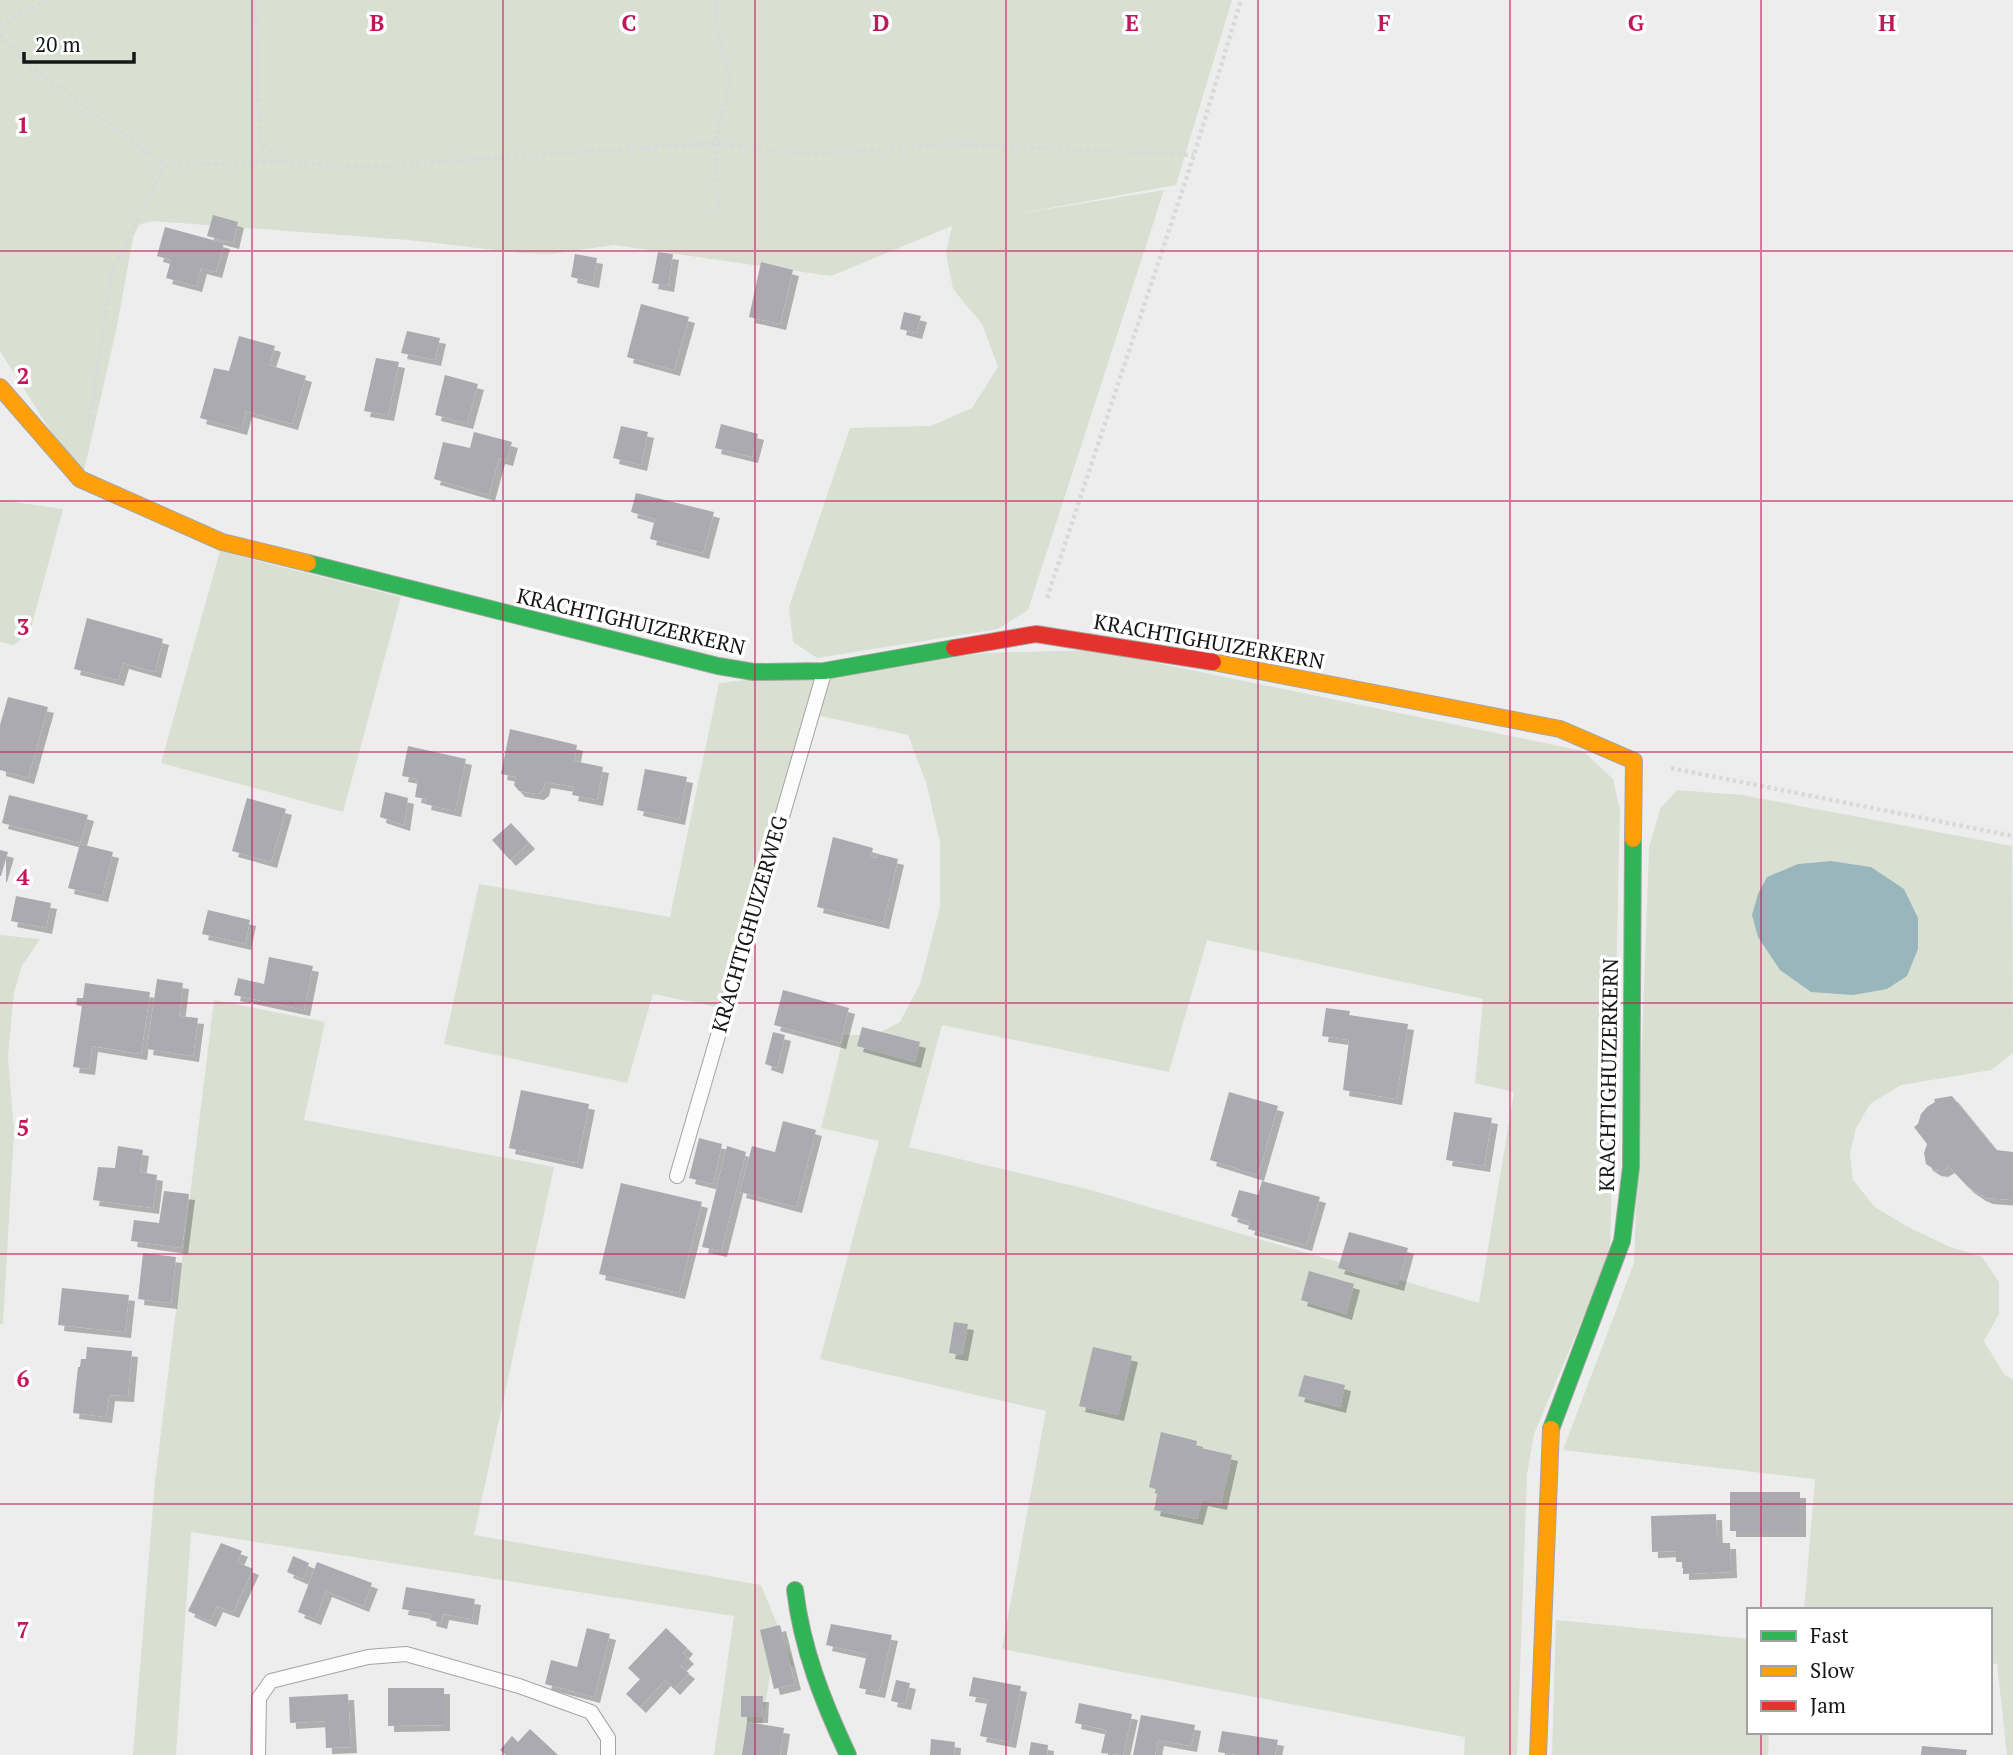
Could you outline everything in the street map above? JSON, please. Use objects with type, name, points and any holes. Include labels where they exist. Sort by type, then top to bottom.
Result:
[{"type":"street","name":"KRACHTIGHUIZERKERN","points":[[0,387],[80,479],[222,542],[718,666],[754,672],[824,671],[1036,634],[1218,663],[1560,729],[1634,761],[1631,1167],[1622,1241],[1550,1432],[1538,1755]]},
{"type":"street","points":[[795,1590],[801,1640],[831,1721],[848,1755]]},
{"type":"lane","name":"KRACHTIGHUIZERWEG","points":[[677,1176],[824,671]]},
{"type":"lane","points":[[258,1755],[260,1698],[271,1681],[368,1657],[406,1654],[519,1686],[591,1712],[608,1738],[608,1755]]},
{"type":"path","points":[[0,23],[48,0]]},
{"type":"path","points":[[255,0],[260,144],[283,162]]},
{"type":"path","points":[[716,0],[716,23],[730,80],[715,143],[718,213]]},
{"type":"path","points":[[1036,634],[1194,155],[1241,0]]},
{"type":"path","points":[[0,35],[32,67],[165,165],[283,162],[368,167],[715,143],[809,155],[956,144],[1194,155]]},
{"type":"path","points":[[80,479],[112,272],[165,165]]},
{"type":"path","points":[[1634,761],[2013,836]]},
{"type":"shaded area","points":[[0,0],[1232,0],[1176,185],[1006,216],[1164,190],[1028,610],[998,629],[817,658],[793,642],[789,607],[850,428],[931,426],[972,408],[998,367],[982,324],[953,289],[946,253],[952,226],[831,276],[614,245],[551,254],[522,253],[408,240],[153,221],[139,225],[133,238],[116,331],[83,475],[76,471],[0,351]]},
{"type":"shaded area","points":[[0,500],[63,509],[30,632],[14,645],[0,642]]},
{"type":"shaded area","points":[[220,551],[401,597],[343,812],[161,763]]},
{"type":"shaded area","points":[[1094,650],[1583,751],[1613,779],[1620,810],[1610,1254],[1534,1434],[1527,1475],[1517,1755],[1464,1755],[1465,1737],[1002,1649],[1046,1411],[820,1359],[879,1141],[821,1128],[844,1035],[875,1035],[900,1022],[920,984],[940,907],[940,842],[926,782],[908,735],[807,713],[732,1010],[653,994],[627,1083],[444,1044],[479,884],[670,917],[719,683],[986,653]],"holes":[[[1207,940],[1483,999],[1475,1083],[1514,1092],[1479,1303],[1087,1189],[909,1147],[942,1025],[1169,1072]]]},
{"type":"shaded area","points":[[1677,790],[1742,795],[2012,846],[2013,1053],[1991,1070],[1901,1085],[1870,1104],[1856,1128],[1850,1153],[1853,1180],[1875,1207],[1906,1226],[1948,1246],[1982,1257],[1999,1282],[1999,1314],[1984,1341],[2004,1374],[2013,1380],[2013,1755],[2007,1755],[1997,1664],[1992,1663],[1992,1608],[1804,1608],[1815,1479],[1563,1450],[1634,1263],[1649,848],[1660,809]],"holes":[[[1831,861],[1871,867],[1918,918],[1918,949],[1798,864]]]},
{"type":"shaded area","points":[[0,935],[40,939],[22,966],[14,992],[8,1057],[14,1131],[3,1324],[0,1324]]},
{"type":"shaded area","points":[[214,1000],[325,1022],[304,1120],[554,1167],[474,1535],[761,1585],[795,1667],[772,1663],[757,1755],[714,1755],[734,1616],[191,1532],[176,1755],[133,1755],[155,1481]]},
{"type":"shaded area","points":[[1556,1620],[1747,1639],[1747,1734],[1769,1734],[1768,1755],[1552,1755]]},
{"type":"water","points":[[1831,861],[1871,867],[1904,889],[1918,918],[1918,949],[1907,976],[1887,989],[1853,995],[1811,992],[1780,970],[1758,937],[1752,915],[1758,894],[1767,877],[1798,864]]},
{"type":"building","points":[[213,215],[238,222],[233,243],[207,236]]},
{"type":"building","points":[[165,227],[224,243],[216,272],[201,268],[196,286],[166,278],[171,260],[157,256]]},
{"type":"building","points":[[658,252],[673,254],[668,286],[652,283]]},
{"type":"building","points":[[575,254],[597,258],[593,282],[571,277]]},
{"type":"building","points":[[761,262],[793,270],[780,324],[749,317]]},
{"type":"building","points":[[641,304],[689,317],[674,370],[627,357]]},
{"type":"building","points":[[904,312],[921,316],[916,333],[900,329]]},
{"type":"building","points":[[407,331],[440,338],[435,360],[401,353]]},
{"type":"building","points":[[239,336],[275,346],[269,365],[306,376],[292,424],[246,411],[241,429],[200,418],[214,368],[229,371]]},
{"type":"building","points":[[376,358],[399,362],[388,415],[364,411]]},
{"type":"building","points":[[445,375],[478,384],[467,423],[435,415]]},
{"type":"building","points":[[721,424],[758,434],[752,457],[715,448]]},
{"type":"building","points":[[621,426],[648,432],[641,465],[613,458]]},
{"type":"building","points":[[474,432],[512,442],[507,460],[499,458],[489,495],[434,479],[443,442],[470,448]]},
{"type":"building","points":[[636,493],[714,512],[703,553],[650,539],[655,519],[631,512]]},
{"type":"building","points":[[87,618],[163,639],[155,672],[123,663],[118,680],[74,669]]},
{"type":"building","points":[[8,697],[48,707],[28,778],[0,770],[0,725]]},
{"type":"building","points":[[510,729],[577,745],[574,761],[603,767],[597,800],[572,795],[574,787],[545,782],[543,790],[538,794],[519,791],[514,785],[516,777],[501,774]]},
{"type":"building","points":[[408,746],[466,759],[455,811],[425,804],[426,799],[415,797],[418,779],[402,776]]},
{"type":"building","points":[[645,769],[687,777],[679,819],[637,810]]},
{"type":"building","points":[[385,792],[408,798],[404,825],[380,817]]},
{"type":"building","points":[[9,795],[88,815],[80,843],[2,823]]},
{"type":"building","points":[[247,798],[286,809],[271,862],[232,851]]},
{"type":"building","points":[[511,823],[529,843],[510,860],[492,840]]},
{"type":"building","points":[[833,837],[873,848],[871,857],[877,858],[878,854],[898,859],[883,923],[817,907]]},
{"type":"building","points":[[80,844],[113,852],[102,896],[68,888]]},
{"type":"building","points":[[0,850],[8,852],[1,876],[0,876]]},
{"type":"building","points":[[16,896],[51,903],[46,928],[11,921]]},
{"type":"building","points":[[208,910],[250,920],[245,944],[202,934]]},
{"type":"building","points":[[269,957],[313,966],[304,1010],[234,995],[238,978],[264,984]]},
{"type":"building","points":[[157,979],[183,983],[179,1016],[198,1018],[193,1056],[147,1049]]},
{"type":"building","points":[[85,983],[150,992],[141,1054],[92,1046],[89,1069],[73,1067],[82,1006],[76,1005],[77,998],[83,998]]},
{"type":"building","points":[[783,990],[849,1008],[840,1043],[774,1025]]},
{"type":"building","points":[[1326,1008],[1350,1011],[1349,1015],[1408,1024],[1396,1099],[1343,1090],[1349,1040],[1322,1036]]},
{"type":"building","points":[[862,1027],[920,1042],[915,1062],[857,1046]]},
{"type":"building","points":[[773,1032],[785,1035],[777,1068],[765,1064]]},
{"type":"building","points":[[521,1090],[589,1104],[577,1163],[509,1148]]},
{"type":"building","points":[[1229,1092],[1278,1106],[1258,1175],[1210,1160]]},
{"type":"building","points":[[1952,1096],[1996,1150],[2013,1152],[2013,1200],[1987,1198],[1968,1187],[1949,1167],[1942,1171],[1926,1164],[1924,1153],[1927,1144],[1914,1127],[1921,1114],[1935,1102],[1934,1099]]},
{"type":"building","points":[[1454,1112],[1492,1118],[1484,1166],[1446,1160]]},
{"type":"building","points":[[783,1121],[816,1130],[796,1207],[740,1192],[752,1146],[775,1152]]},
{"type":"building","points":[[699,1138],[722,1144],[713,1184],[689,1178]]},
{"type":"building","points":[[118,1146],[143,1150],[140,1172],[157,1175],[153,1208],[93,1200],[98,1167],[115,1168]]},
{"type":"building","points":[[727,1146],[746,1152],[721,1251],[702,1247]]},
{"type":"building","points":[[1262,1181],[1320,1197],[1306,1245],[1248,1229],[1250,1222],[1231,1216],[1239,1190],[1258,1195]]},
{"type":"building","points":[[621,1183],[702,1202],[679,1293],[599,1274]]},
{"type":"building","points":[[164,1191],[189,1194],[182,1248],[131,1241],[134,1220],[159,1223]]},
{"type":"building","points":[[1349,1232],[1408,1248],[1398,1285],[1338,1268]]},
{"type":"building","points":[[143,1253],[176,1257],[171,1303],[138,1299]]},
{"type":"building","points":[[1309,1271],[1354,1284],[1346,1314],[1301,1300]]},
{"type":"building","points":[[62,1288],[129,1295],[125,1332],[58,1325]]},
{"type":"building","points":[[954,1322],[968,1324],[962,1355],[949,1353]]},
{"type":"building","points":[[87,1347],[132,1351],[128,1396],[109,1395],[106,1417],[73,1413],[78,1367],[81,1359],[86,1359]]},
{"type":"building","points":[[1093,1347],[1132,1356],[1118,1415],[1079,1406]]},
{"type":"building","points":[[1304,1375],[1345,1385],[1340,1407],[1298,1396]]},
{"type":"building","points":[[1161,1432],[1197,1441],[1196,1447],[1232,1455],[1221,1504],[1202,1500],[1197,1519],[1154,1510],[1158,1490],[1149,1487]]},
{"type":"building","points":[[1730,1492],[1800,1492],[1800,1531],[1730,1531]]},
{"type":"building","points":[[1716,1514],[1717,1543],[1730,1543],[1731,1572],[1683,1574],[1683,1562],[1676,1562],[1676,1551],[1652,1552],[1651,1516]]},
{"type":"building","points":[[221,1543],[242,1551],[237,1562],[253,1569],[233,1612],[217,1606],[210,1621],[188,1611]]},
{"type":"building","points":[[293,1556],[309,1563],[303,1579],[287,1572]]},
{"type":"building","points":[[317,1562],[372,1583],[363,1606],[326,1591],[315,1619],[298,1612]]},
{"type":"building","points":[[406,1587],[475,1599],[472,1619],[443,1614],[441,1623],[430,1620],[431,1614],[402,1609]]},
{"type":"building","points":[[831,1624],[892,1635],[879,1692],[859,1688],[867,1654],[826,1645]]},
{"type":"building","points":[[780,1625],[795,1684],[774,1689],[760,1630]]},
{"type":"building","points":[[587,1628],[610,1634],[594,1697],[545,1684],[551,1660],[577,1667]]},
{"type":"building","points":[[666,1628],[687,1648],[683,1653],[688,1658],[680,1666],[689,1673],[674,1689],[665,1680],[640,1707],[626,1694],[640,1679],[628,1668]]},
{"type":"building","points":[[973,1677],[1021,1686],[1010,1742],[980,1736],[988,1699],[969,1696]]},
{"type":"building","points":[[896,1680],[910,1683],[905,1704],[891,1701]]},
{"type":"building","points":[[388,1688],[444,1688],[444,1725],[388,1726]]},
{"type":"building","points":[[348,1694],[351,1747],[326,1748],[325,1721],[290,1723],[289,1697]]},
{"type":"building","points":[[741,1696],[763,1696],[762,1717],[741,1717]]},
{"type":"building","points":[[1079,1703],[1132,1714],[1123,1755],[1101,1753],[1106,1730],[1075,1723]]},
{"type":"building","points":[[1141,1715],[1195,1725],[1191,1746],[1158,1740],[1155,1755],[1133,1755]]},
{"type":"building","points":[[747,1722],[784,1728],[780,1755],[742,1755]]},
{"type":"building","points":[[530,1729],[558,1755],[506,1755],[500,1750],[512,1736],[518,1742]]},
{"type":"building","points":[[1222,1731],[1278,1740],[1275,1755],[1218,1752]]},
{"type":"building","points":[[931,1739],[955,1742],[954,1755],[930,1755]]},
{"type":"building","points":[[1031,1742],[1048,1745],[1047,1755],[1029,1755]]},
{"type":"building","points":[[1922,1746],[1967,1750],[1966,1755],[1921,1755]]},
{"type":"traffic: fast","points":[[308,563],[718,666],[754,672],[824,671],[954,648]]},
{"type":"traffic: fast","points":[[1551,1429],[1622,1241],[1631,1167],[1633,839]]},
{"type":"traffic: fast","points":[[795,1590],[798,1612],[815,1675],[848,1755]]},
{"type":"traffic: slow","points":[[0,387],[80,479],[222,542],[308,563]]},
{"type":"traffic: slow","points":[[1213,662],[1560,729],[1634,761],[1633,839]]},
{"type":"traffic: slow","points":[[1538,1755],[1551,1429]]},
{"type":"traffic: jam","points":[[954,648],[1036,634],[1213,662]]}]
